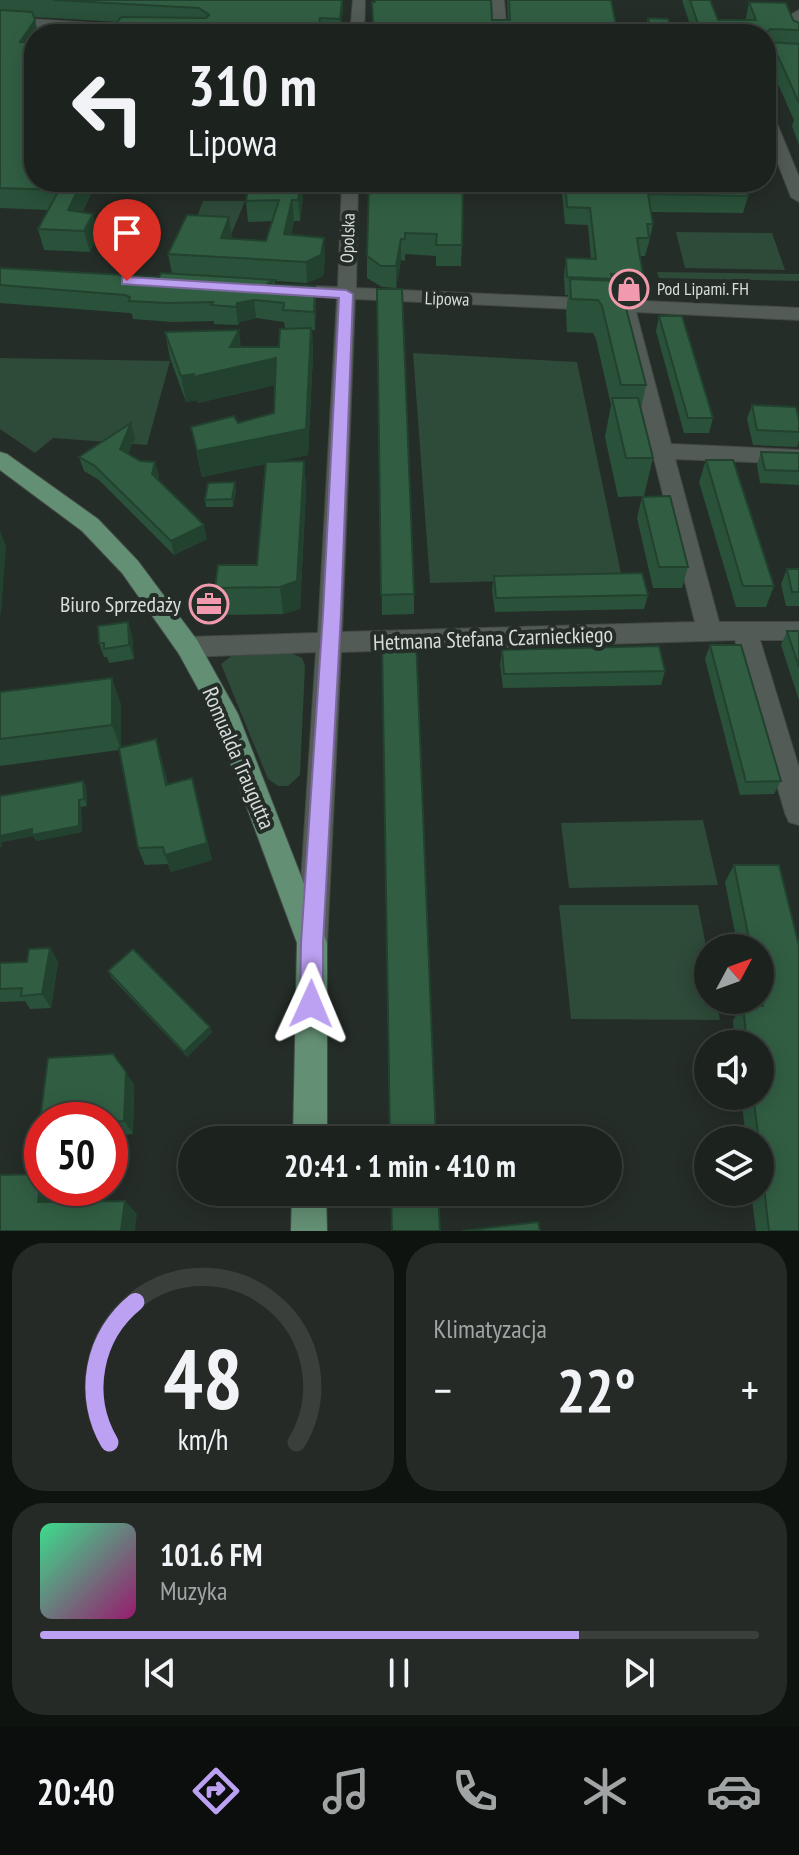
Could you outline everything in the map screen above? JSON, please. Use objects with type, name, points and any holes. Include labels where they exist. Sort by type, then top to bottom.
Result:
[{"type":"main road","name":"Romualda Traugutta","points":[[0,459],[90,525],[130,567],[188,647],[225,714],[312,943]]},
{"type":"main road","points":[[310,1126],[312,943]]},
{"type":"main road","points":[[309,1206],[309,1231]]},
{"type":"street","points":[[358,24],[359,0]]},
{"type":"street","points":[[498,0],[499,24]]},
{"type":"street","points":[[794,7],[791,18],[799,35]]},
{"type":"street","points":[[0,21],[46,24]]},
{"type":"street","points":[[776,145],[799,197]]},
{"type":"street","name":"Opolska","points":[[312,943],[331,643],[350,192]]},
{"type":"street","name":"Lipowa","points":[[261,289],[799,314]]},
{"type":"street","points":[[625,306],[710,632]]},
{"type":"street","points":[[662,451],[799,457]]},
{"type":"street","name":"Hetmana Stefana Czarnieckiego","points":[[188,647],[799,631]]},
{"type":"street","points":[[745,632],[799,813]]},
{"type":"green space","points":[[203,201],[245,201],[230,237],[190,235]]},
{"type":"green space","points":[[676,232],[772,233],[785,270],[685,268]]},
{"type":"green space","points":[[657,272],[799,274],[799,281],[659,278]]},
{"type":"green space","points":[[413,353],[577,362],[622,578],[430,583]]},
{"type":"green space","points":[[0,358],[170,361],[147,445],[53,438],[35,453],[0,429]]},
{"type":"green space","points":[[291,653],[302,658],[305,666],[300,775],[288,786],[278,786],[268,779],[221,664],[234,654]]},
{"type":"green space","points":[[703,820],[718,885],[569,888],[561,823]]},
{"type":"green space","points":[[559,905],[698,905],[704,934],[694,934],[694,1014],[719,1014],[720,1020],[571,1019]]},
{"type":"building","points":[[53,0],[342,0],[340,19],[320,18],[319,24],[116,24],[121,17],[206,18],[209,15],[199,8]]},
{"type":"building","points":[[491,0],[492,20],[510,20],[509,0],[611,0],[616,24],[376,24],[373,23],[372,2]]},
{"type":"building","points":[[690,0],[710,0],[718,20],[756,20],[749,2],[786,3],[793,20],[799,23],[799,30],[776,29],[776,24],[698,24]]},
{"type":"building","points":[[0,10],[32,12],[35,20],[32,24],[24,24],[24,36],[20,42],[24,42],[24,189],[0,188]]},
{"type":"building","points":[[648,18],[668,19],[670,24],[650,24]]},
{"type":"building","points":[[776,43],[799,44],[799,103],[778,56]]},
{"type":"building","points":[[58,192],[77,192],[68,210],[93,214],[84,231],[38,229]]},
{"type":"building","points":[[247,192],[299,192],[298,200],[292,200],[284,234],[324,238],[321,255],[306,262],[168,254],[187,215],[229,217],[221,238],[266,241],[279,200],[246,201]]},
{"type":"building","points":[[369,192],[463,192],[462,245],[436,245],[437,234],[405,233],[396,266],[381,266],[367,256]]},
{"type":"building","points":[[566,192],[747,192],[748,196],[648,194],[653,224],[647,224],[649,238],[637,238],[643,275],[611,274],[612,279],[567,277],[566,258],[596,259],[590,208],[567,207]]},
{"type":"building","points":[[0,268],[275,280],[267,284],[315,286],[314,312],[283,310],[284,303],[254,300],[237,303],[236,307],[211,305],[213,302],[129,301],[130,297],[125,295],[0,285]]},
{"type":"building","points":[[570,279],[619,281],[646,385],[621,385],[602,306],[598,300],[571,299]]},
{"type":"building","points":[[377,289],[402,289],[414,594],[381,595]]},
{"type":"building","points":[[659,316],[682,316],[713,418],[688,418]]},
{"type":"building","points":[[311,328],[306,429],[197,451],[191,427],[234,416],[238,423],[274,413],[276,358],[193,377],[194,374],[181,376],[165,332],[239,330],[230,347],[279,347],[280,329]]},
{"type":"building","points":[[612,398],[638,398],[653,458],[626,458]]},
{"type":"building","points":[[752,405],[796,407],[799,432],[757,430]]},
{"type":"building","points":[[131,423],[120,449],[140,461],[155,462],[152,474],[204,525],[171,541],[95,466],[79,457]]},
{"type":"building","points":[[761,452],[799,453],[799,471],[765,470]]},
{"type":"building","points":[[706,460],[733,460],[774,586],[743,586]]},
{"type":"building","points":[[304,461],[297,581],[280,587],[215,588],[218,565],[257,565],[266,462]]},
{"type":"building","points":[[235,482],[232,499],[205,500],[208,483]]},
{"type":"building","points":[[670,496],[688,567],[659,567],[642,497]]},
{"type":"building","points":[[787,569],[799,569],[799,592],[792,592]]},
{"type":"building","points":[[642,573],[648,595],[496,598],[494,576]]},
{"type":"building","points":[[128,622],[129,645],[104,649],[104,643],[99,643],[98,626]]},
{"type":"building","points":[[787,631],[799,631],[799,667]]},
{"type":"building","points":[[416,638],[435,1126],[390,1126],[382,639]]},
{"type":"building","points":[[710,645],[741,645],[781,781],[746,782]]},
{"type":"building","points":[[659,646],[665,671],[504,674],[502,650]]},
{"type":"building","points":[[112,678],[112,725],[0,739],[0,692]]},
{"type":"building","points":[[156,739],[166,785],[192,778],[207,843],[165,855],[163,847],[138,848],[119,748]]},
{"type":"building","points":[[83,781],[84,799],[79,800],[79,826],[32,835],[32,829],[0,836],[0,796]]},
{"type":"building","points":[[734,865],[779,865],[799,946],[799,1231],[769,1231],[766,1206],[774,1206],[774,1126],[757,1126],[755,1110],[774,1110],[774,1030],[746,1030],[744,1014],[774,1014],[774,934],[748,934]]},
{"type":"building","points":[[50,948],[42,994],[21,996],[22,988],[0,989],[0,963],[27,962],[29,949]]},
{"type":"building","points":[[133,949],[210,1027],[184,1052],[108,971]]},
{"type":"building","points":[[113,1054],[126,1072],[125,1102],[42,1102],[48,1058]]},
{"type":"building","points":[[24,1174],[24,1206],[124,1206],[121,1231],[0,1231],[0,1175]]},
{"type":"building","points":[[391,1206],[439,1206],[440,1231],[392,1231]]},
{"type":"building","points":[[538,1222],[540,1231],[462,1231]]},
{"type":"place","name":"Pod Lipami. FH","points":[[629,289]]},
{"type":"place","name":"Biuro Sprzedaży","points":[[209,604]]},
{"type":"route","points":[[127,281],[346,294],[311,1004]]}]
